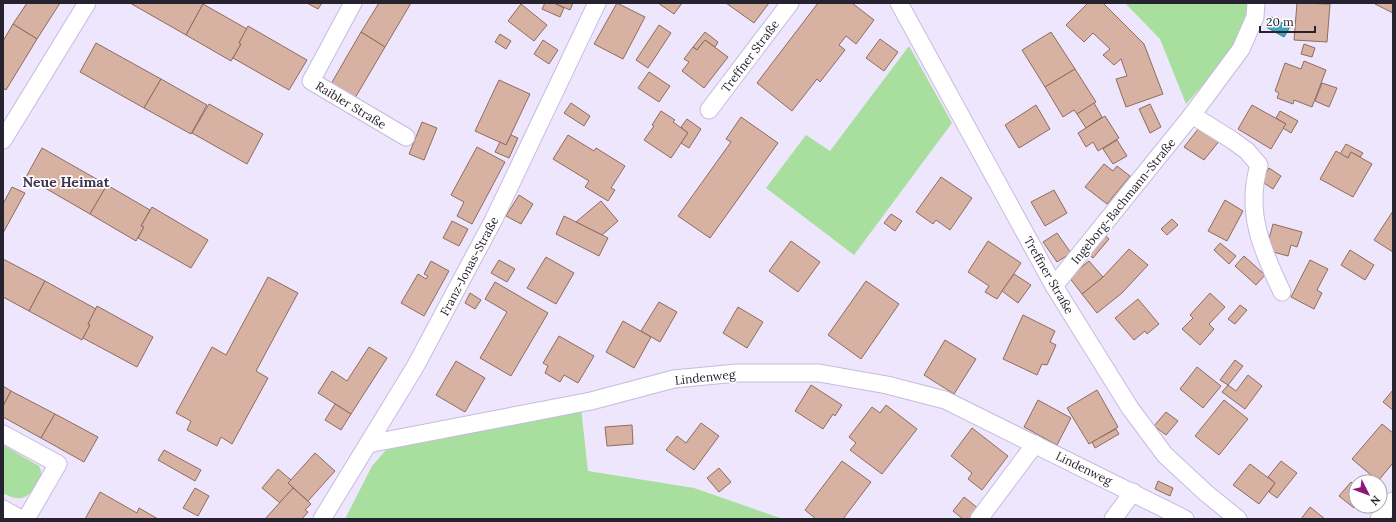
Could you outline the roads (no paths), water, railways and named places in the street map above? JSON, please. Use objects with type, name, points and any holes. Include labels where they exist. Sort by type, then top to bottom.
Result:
[{"type":"street","points":[[3,140],[87,3]]},
{"type":"street","name":"Raibler Straße","points":[[353,3],[311,81],[406,138]]},
{"type":"street","name":"Franz-Jonas-Straße","points":[[322,519],[415,367],[494,219],[597,3]]},
{"type":"street","name":"Treffner Straße","points":[[709,110],[790,3]]},
{"type":"street","name":"Ingeborg-Bachmann-Straße","points":[[1054,286],[1192,115],[1241,49],[1255,17],[1256,3]]},
{"type":"street","name":"Treffner Straße","points":[[903,6],[1054,286],[1130,408],[1165,455],[1206,493],[1238,519]]},
{"type":"street","points":[[1192,115],[1242,148],[1259,165],[1254,181],[1254,218],[1266,259],[1282,292]]},
{"type":"street","name":"Lindenweg","points":[[368,444],[591,401],[674,379],[736,373],[819,373],[887,385],[945,400],[1185,519]]},
{"type":"street","points":[[3,434],[58,464],[26,519]]},
{"type":"street","points":[[978,519],[1035,444]]},
{"type":"street","points":[[1113,519],[1133,492]]},
{"type":"street","points":[[1379,519],[1393,501]]},
{"type":"street","points":[[3,509],[21,519]]},
{"type":"water","points":[[1271,17],[1290,27],[1284,37],[1266,27]]},
{"type":"district","name":"Neue Heimat","points":[[66,182]]}]
